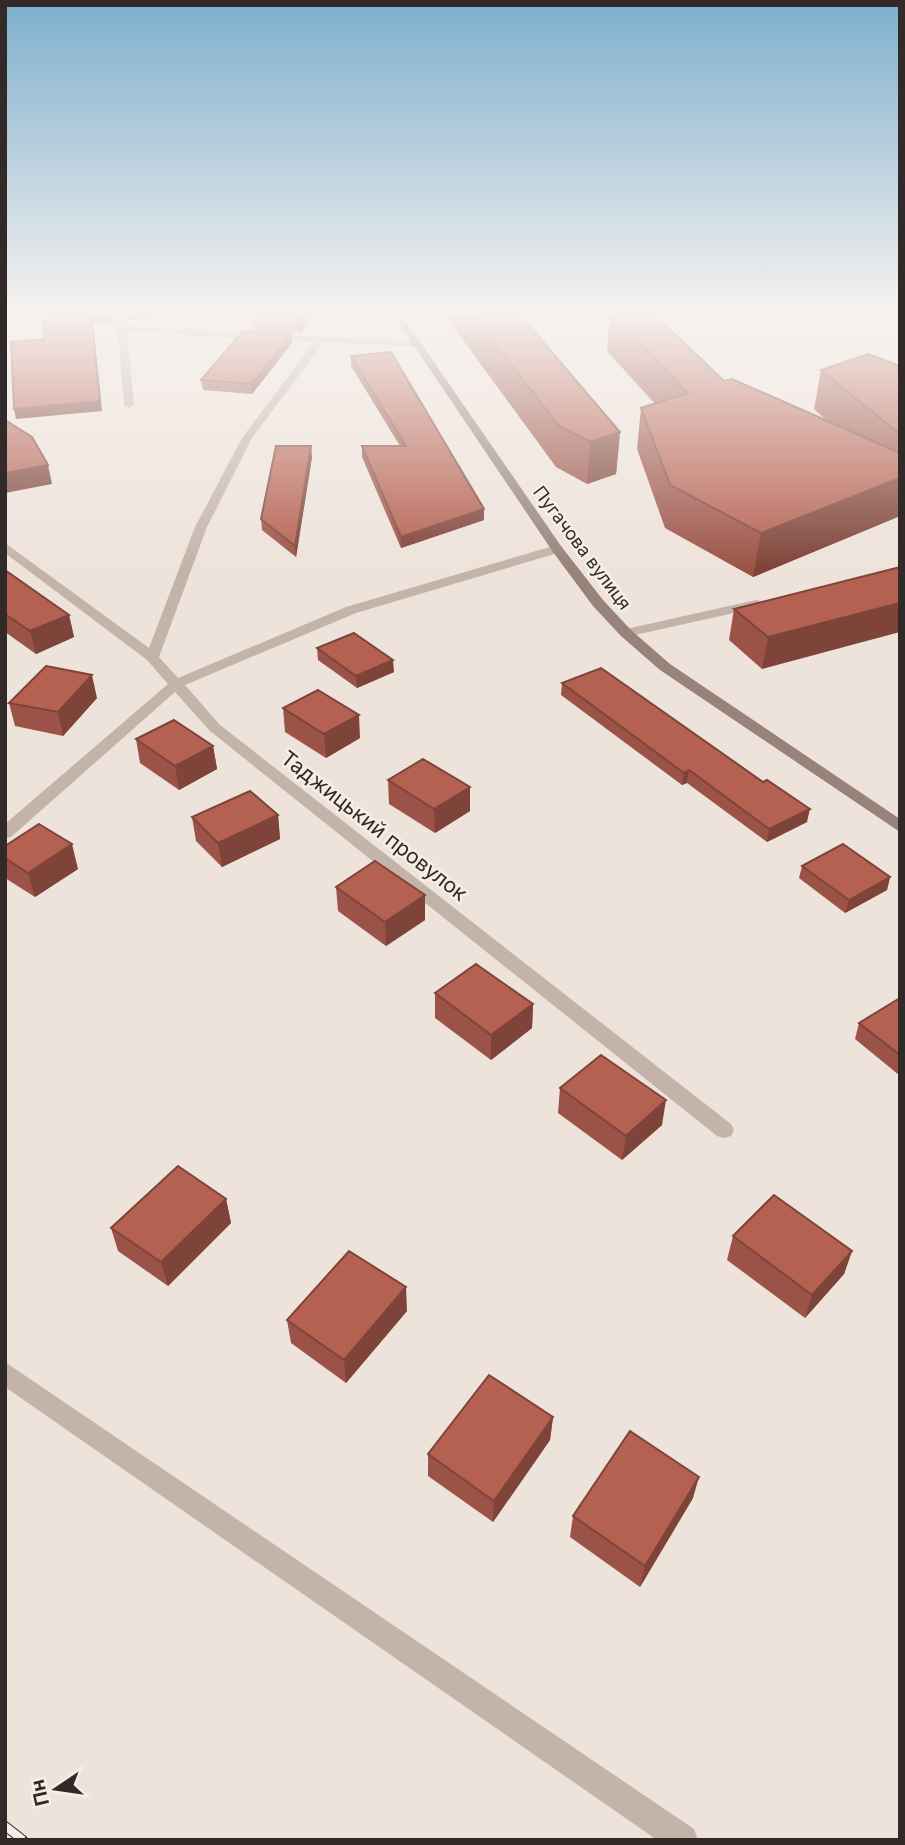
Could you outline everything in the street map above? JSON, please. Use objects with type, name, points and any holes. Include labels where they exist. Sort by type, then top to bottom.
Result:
[{"type":"street","points":[[128,396],[129,405]]},
{"type":"street","points":[[152,657],[201,527],[247,438],[278,396]]},
{"type":"street","name":"Пугачова вулиця","points":[[453,396],[557,549],[598,603],[626,633],[665,667],[900,827]]},
{"type":"street","name":"Таджицький провулок","points":[[5,547],[152,657],[215,728],[724,1130]]},
{"type":"street","points":[[5,833],[177,683],[351,610],[557,549]]},
{"type":"street","points":[[626,633],[769,601]]},
{"type":"street","points":[[5,1373],[683,1840]]},
{"type":"building","points":[[13,396],[99,396],[100,401],[14,409]]},
{"type":"building","points":[[376,396],[417,396],[484,509],[401,537],[362,446],[406,446]]},
{"type":"building","points":[[536,396],[589,396],[620,432],[590,442],[559,426]]},
{"type":"building","points":[[678,396],[771,396],[900,453],[900,478],[761,533],[670,485],[641,408]]},
{"type":"building","points":[[853,396],[900,396],[900,434]]},
{"type":"building","points":[[5,420],[32,437],[48,465],[5,473]]},
{"type":"building","points":[[276,446],[311,446],[295,546],[261,519]]},
{"type":"building","points":[[900,567],[900,603],[768,637],[734,609]]},
{"type":"building","points":[[5,570],[69,615],[30,631],[5,614]]},
{"type":"building","points":[[354,633],[393,660],[356,676],[317,648]]},
{"type":"building","points":[[46,666],[92,675],[58,712],[9,703]]},
{"type":"building","points":[[601,668],[763,782],[767,780],[810,809],[769,829],[689,770],[684,773],[562,683]]},
{"type":"building","points":[[318,690],[359,715],[324,734],[283,708]]},
{"type":"building","points":[[174,720],[213,746],[175,766],[136,739]]},
{"type":"building","points":[[423,759],[470,787],[434,809],[388,780]]},
{"type":"building","points":[[250,791],[278,815],[218,843],[192,817]]},
{"type":"building","points":[[39,824],[72,844],[28,873],[5,858],[5,846]]},
{"type":"building","points":[[843,844],[890,877],[849,900],[802,866]]},
{"type":"building","points":[[375,861],[425,895],[385,922],[336,887]]},
{"type":"building","points":[[476,964],[533,1004],[491,1035],[435,993]]},
{"type":"building","points":[[900,998],[900,1055],[859,1023]]},
{"type":"building","points":[[601,1055],[666,1100],[626,1136],[560,1088]]},
{"type":"building","points":[[178,1166],[226,1199],[161,1262],[111,1228]]},
{"type":"building","points":[[774,1195],[852,1251],[812,1295],[733,1236]]},
{"type":"building","points":[[349,1251],[406,1287],[344,1360],[287,1320]]},
{"type":"building","points":[[489,1375],[553,1417],[494,1501],[428,1454]]},
{"type":"building","points":[[630,1431],[699,1477],[645,1566],[573,1516]]},
{"type":"railway","points":[[5,1826],[23,1840]]}]
